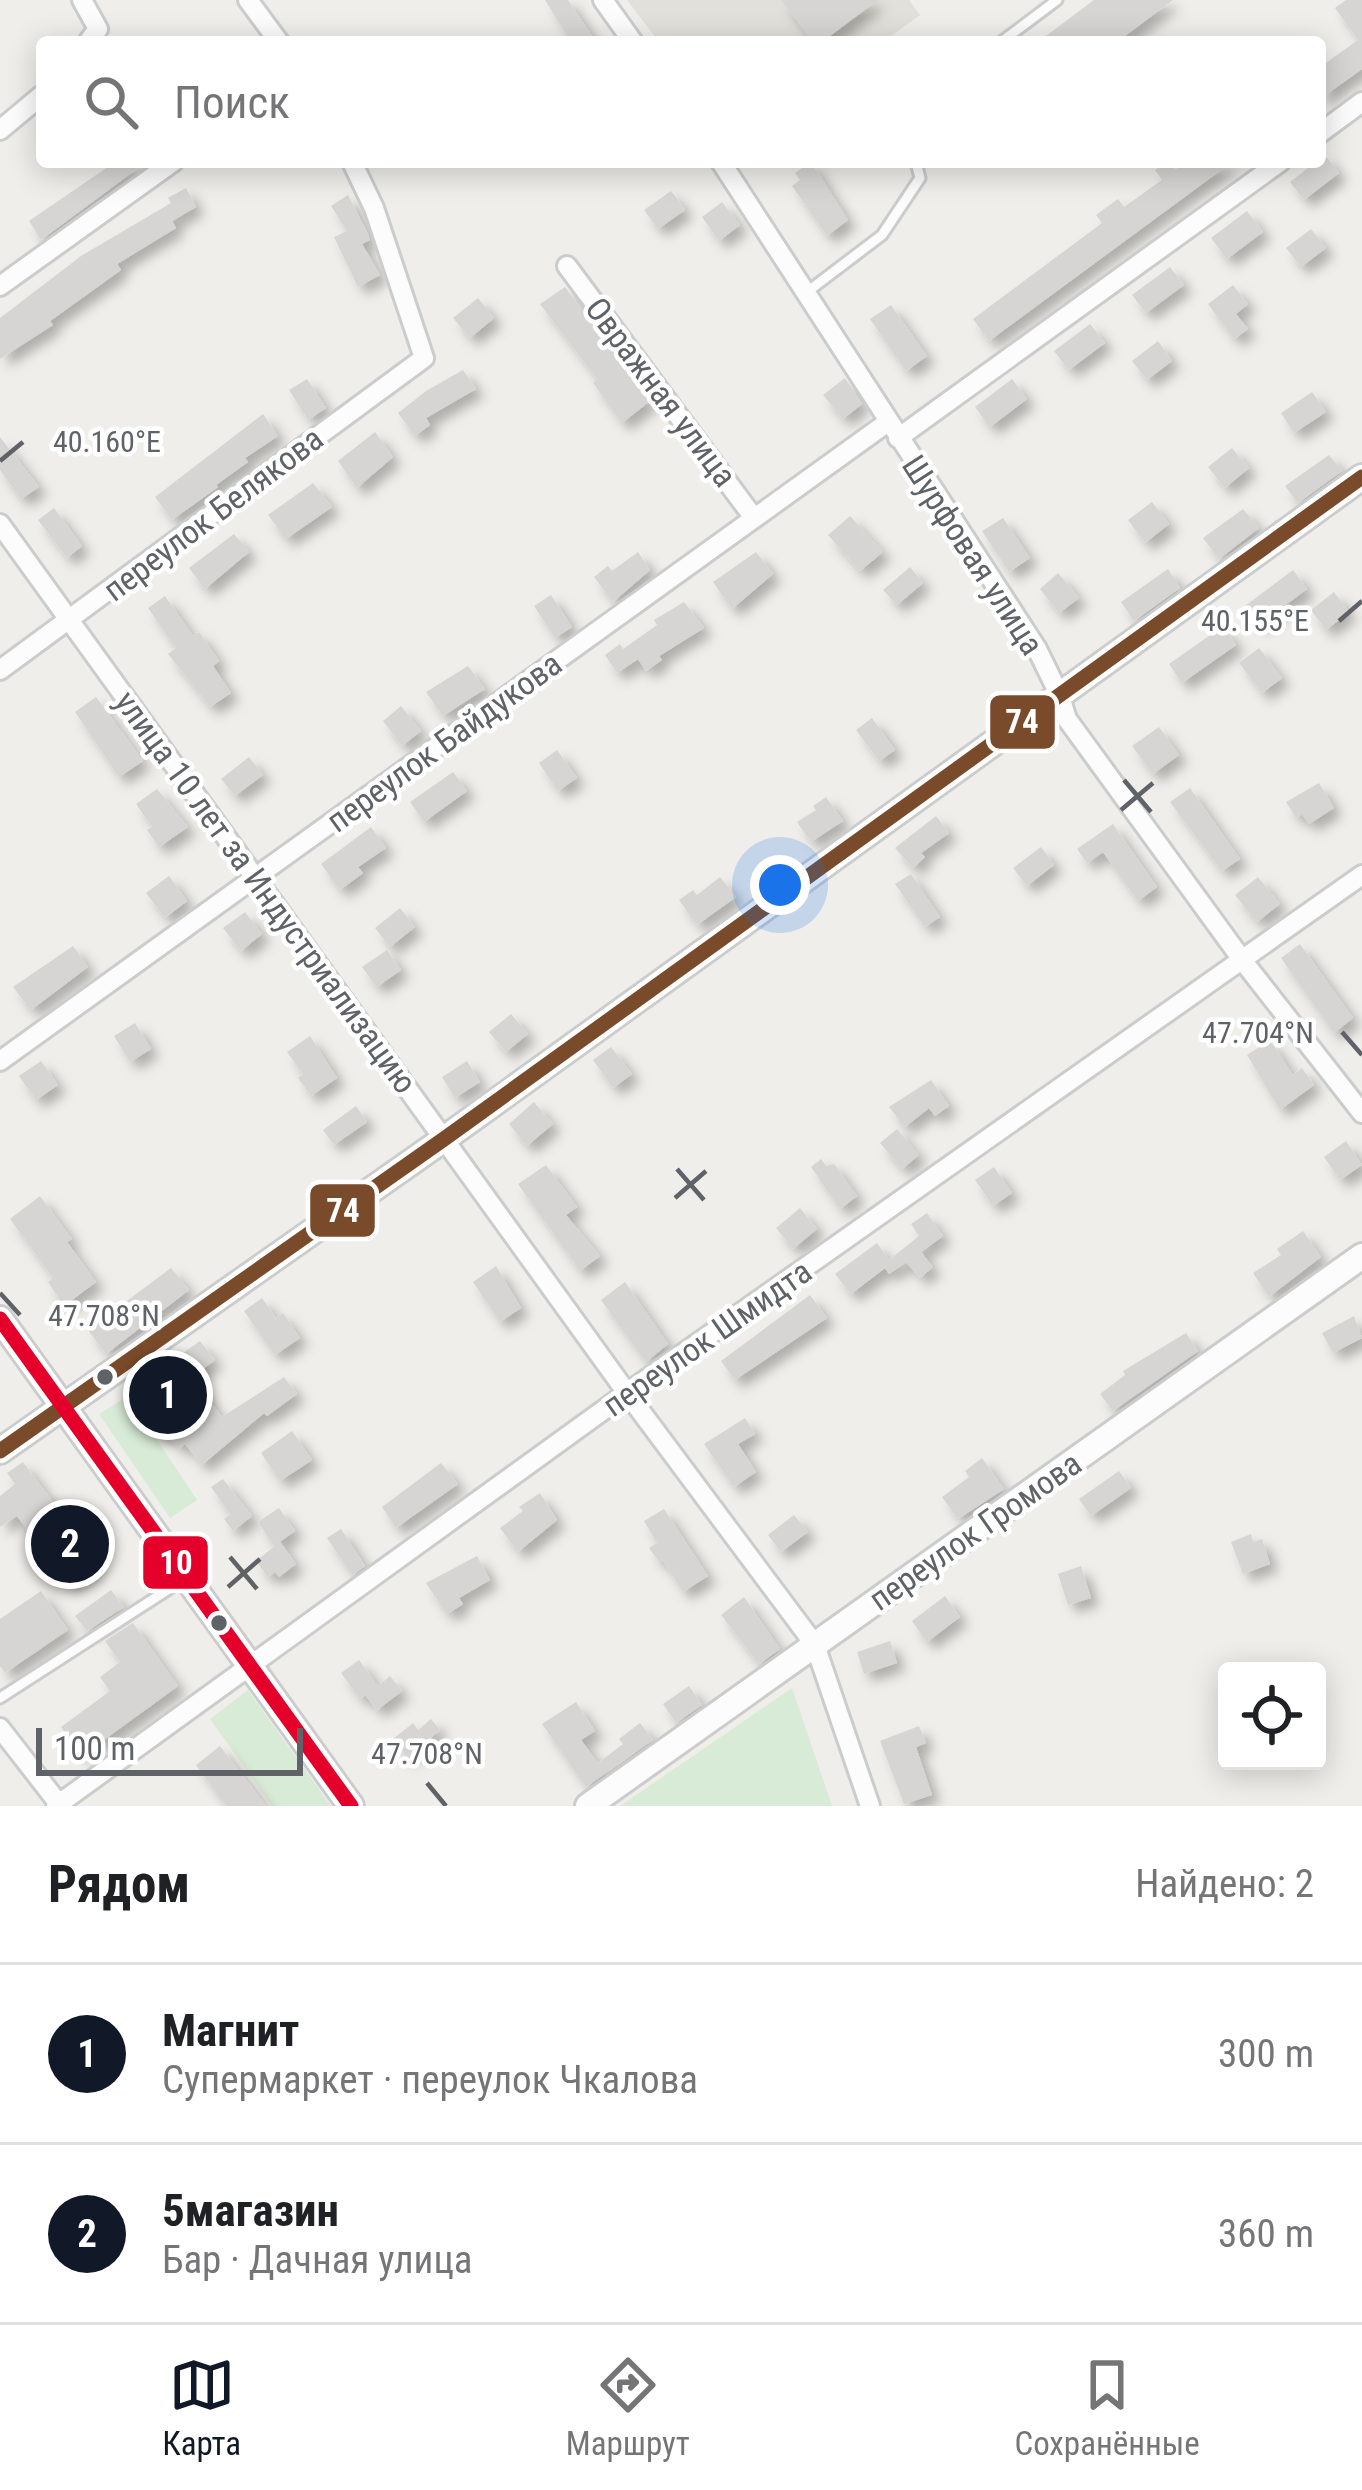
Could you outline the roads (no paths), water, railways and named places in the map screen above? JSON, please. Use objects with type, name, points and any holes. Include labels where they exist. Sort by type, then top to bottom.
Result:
[{"type":"street","points":[[82,0],[98,28],[92,36]]},
{"type":"street","points":[[248,0],[275,36]]},
{"type":"street","points":[[603,0],[629,36]]},
{"type":"street","points":[[0,130],[36,99]]},
{"type":"street","points":[[1326,129],[1362,103]]},
{"type":"street","points":[[0,286],[165,168]]},
{"type":"street","name":"переулок Белякова","points":[[0,670],[424,358],[374,208],[355,168]]},
{"type":"street","name":"Шурфовая улица","points":[[725,168],[1036,649],[1067,719],[1243,961],[1362,1113]]},
{"type":"street","name":"переулок Байдукова","points":[[0,1061],[754,518],[893,430],[1271,168]]},
{"type":"street","name":"Овражная улица","points":[[567,266],[754,518]]},
{"type":"street","points":[[0,1451],[444,1139],[1362,477]]},
{"type":"street","name":"улица 10 лет за Индустриализацию","points":[[0,524],[627,1394],[815,1645],[870,1806]]},
{"type":"street","name":"переулок Шмидта","points":[[57,1805],[627,1394],[1362,875]]},
{"type":"street","name":"переулок Громова","points":[[588,1806],[1362,1256]]},
{"type":"street","points":[[0,1319],[351,1806]]},
{"type":"street","points":[[0,1728],[57,1805]]},
{"type":"lane","points":[[1009,36],[1057,0]]},
{"type":"lane","points":[[807,292],[886,232],[920,178],[918,168]]},
{"type":"lane","points":[[0,1698],[186,1579]]},
{"type":"place","name":"Магнит","points":[[168,1395]]},
{"type":"place","name":"5магазин","points":[[70,1544]]}]
